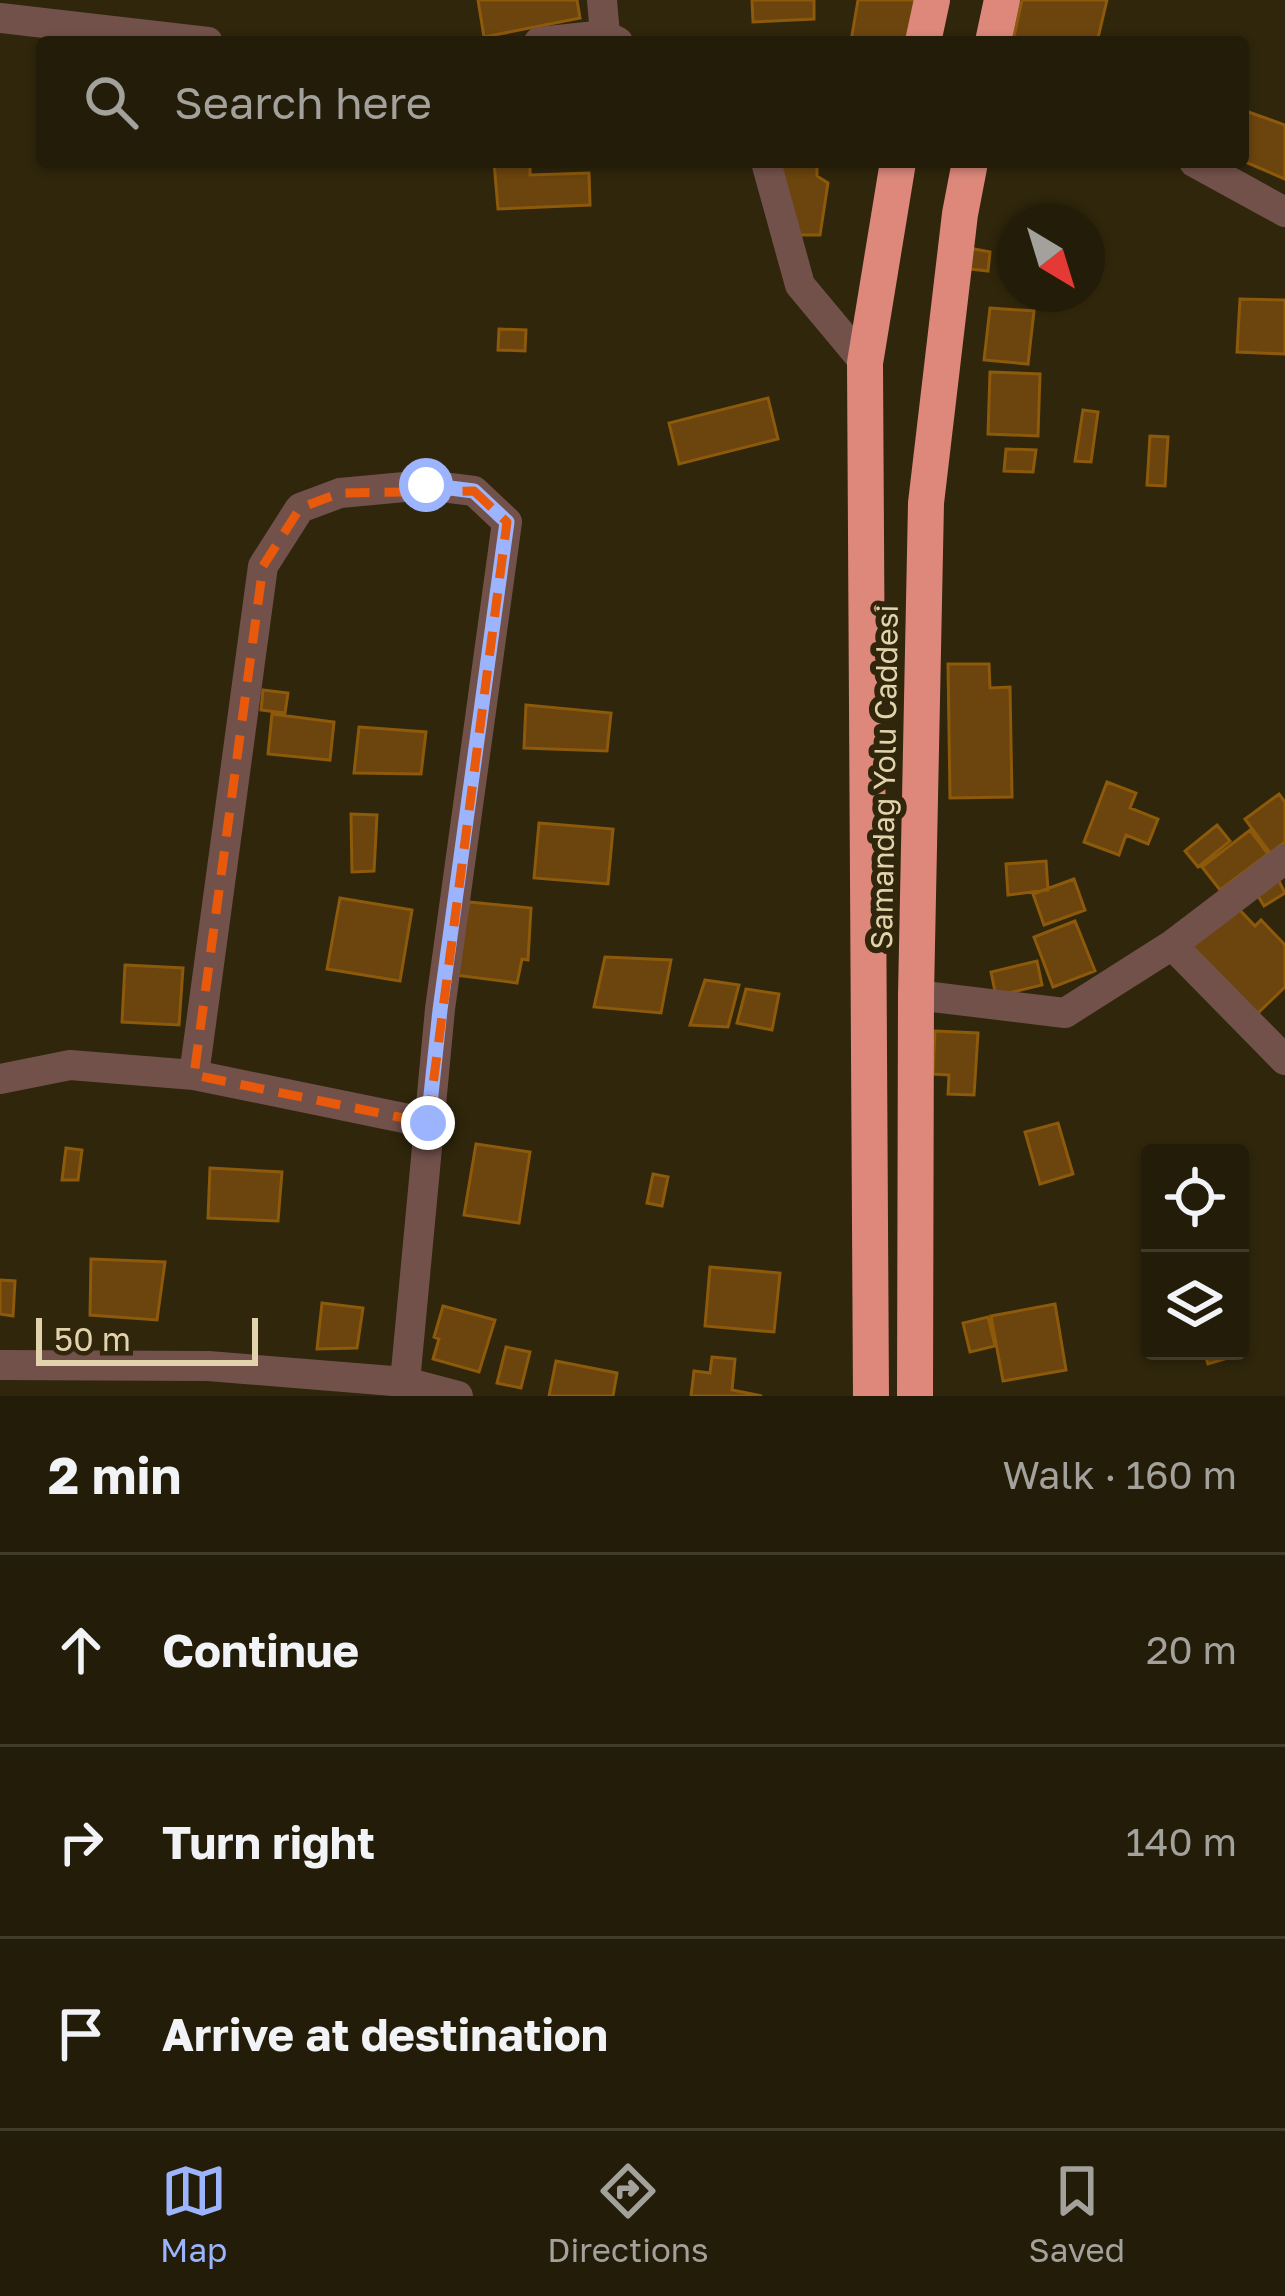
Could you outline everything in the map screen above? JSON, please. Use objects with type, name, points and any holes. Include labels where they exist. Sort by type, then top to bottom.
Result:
[{"type":"highway","points":[[924,36],[932,0]]},
{"type":"highway","points":[[994,36],[1002,0]]},
{"type":"highway","name":"Samandağ Yolu Caddesi","points":[[871,1396],[865,363],[897,168]]},
{"type":"highway","name":"Samandağ Yolu Caddesi","points":[[915,1396],[916,995],[926,503],[969,168]]},
{"type":"street","points":[[602,0],[610,36]]},
{"type":"street","points":[[0,18],[156,36]]},
{"type":"street","points":[[768,168],[800,285],[865,363]]},
{"type":"street","points":[[1206,168],[1285,212]]},
{"type":"street","points":[[194,1076],[263,566],[300,508],[340,493],[426,485],[474,491],[507,522],[440,1010],[405,1382]]},
{"type":"street","points":[[916,995],[1065,1013],[1172,945],[1285,859]]},
{"type":"street","points":[[1172,945],[1285,1060]]},
{"type":"street","points":[[0,1079],[70,1066],[194,1076],[428,1123]]},
{"type":"street","points":[[0,1365],[208,1366],[405,1382],[458,1396]]},
{"type":"highlighted area","points":[[474,491],[507,522],[428,1123],[194,1075],[263,566],[300,508],[340,493]]},
{"type":"building","points":[[478,0],[577,0],[580,18],[484,36]]},
{"type":"building","points":[[752,0],[814,0],[814,19],[753,22]]},
{"type":"building","points":[[858,0],[919,0],[909,36],[852,36]]},
{"type":"building","points":[[1022,0],[1107,0],[1098,36],[1014,36]]},
{"type":"building","points":[[1249,112],[1285,125],[1285,179],[1249,164]]},
{"type":"building","points":[[495,168],[530,168],[530,175],[589,173],[590,205],[498,209]]},
{"type":"building","points":[[773,168],[817,168],[817,176],[828,183],[820,235],[793,235]]},
{"type":"building","points":[[964,247],[990,252],[988,271],[961,268]]},
{"type":"building","points":[[1240,299],[1285,300],[1285,354],[1237,352]]},
{"type":"building","points":[[990,308],[1034,312],[1028,364],[984,360]]},
{"type":"building","points":[[499,329],[526,330],[525,351],[498,350]]},
{"type":"building","points":[[990,372],[1040,374],[1038,436],[988,434]]},
{"type":"building","points":[[768,398],[778,439],[679,464],[669,423]]},
{"type":"building","points":[[1083,410],[1098,412],[1091,462],[1075,461]]},
{"type":"building","points":[[1150,436],[1168,437],[1165,486],[1147,485]]},
{"type":"building","points":[[1006,449],[1036,450],[1033,472],[1004,471]]},
{"type":"building","points":[[948,664],[989,664],[990,688],[1010,687],[1012,797],[950,798]]},
{"type":"building","points":[[263,690],[288,693],[285,713],[261,710]]},
{"type":"building","points":[[526,705],[611,713],[607,751],[524,748]]},
{"type":"building","points":[[272,714],[334,722],[330,760],[268,754]]},
{"type":"building","points":[[359,727],[426,732],[421,774],[354,773]]},
{"type":"building","points":[[1107,782],[1136,793],[1130,808],[1158,819],[1148,844],[1126,835],[1119,855],[1084,842]]},
{"type":"building","points":[[1279,794],[1285,802],[1285,842],[1270,853],[1245,819]]},
{"type":"building","points":[[351,814],[377,815],[374,871],[352,872]]},
{"type":"building","points":[[539,823],[613,829],[608,884],[534,878]]},
{"type":"building","points":[[1217,825],[1230,841],[1198,867],[1185,851]]},
{"type":"building","points":[[1250,830],[1268,854],[1220,890],[1202,867]]},
{"type":"building","points":[[1046,861],[1048,890],[1008,895],[1006,864]]},
{"type":"building","points":[[1277,877],[1285,893],[1264,906],[1255,891]]},
{"type":"building","points":[[1074,879],[1085,910],[1044,925],[1033,894]]},
{"type":"building","points":[[340,898],[412,910],[400,981],[327,969]]},
{"type":"building","points":[[469,902],[531,908],[528,960],[522,959],[517,983],[455,975]]},
{"type":"building","points":[[1234,904],[1255,926],[1261,920],[1285,945],[1285,987],[1257,1014],[1191,946]]},
{"type":"building","points":[[1075,921],[1095,971],[1053,987],[1034,937]]},
{"type":"building","points":[[605,957],[671,960],[661,1013],[594,1007]]},
{"type":"building","points":[[1037,961],[1042,985],[996,996],[991,972]]},
{"type":"building","points":[[125,965],[183,968],[179,1025],[122,1022]]},
{"type":"building","points":[[705,980],[739,985],[728,1027],[690,1025]]},
{"type":"building","points":[[746,989],[779,994],[772,1030],[737,1023]]},
{"type":"building","points":[[935,1031],[978,1033],[974,1095],[948,1094],[949,1075],[933,1074]]},
{"type":"building","points":[[1058,1123],[1073,1174],[1040,1184],[1025,1132]]},
{"type":"building","points":[[476,1144],[530,1152],[519,1223],[464,1215]]},
{"type":"building","points":[[66,1148],[82,1150],[78,1180],[62,1180]]},
{"type":"building","points":[[210,1168],[282,1172],[278,1221],[208,1218]]},
{"type":"building","points":[[653,1174],[668,1177],[662,1206],[647,1203]]},
{"type":"building","points":[[91,1259],[165,1262],[157,1320],[90,1315]]},
{"type":"building","points":[[710,1267],[780,1273],[774,1332],[705,1326]]},
{"type":"building","points":[[0,1280],[15,1281],[13,1316],[0,1314]]},
{"type":"building","points":[[322,1303],[363,1308],[357,1348],[317,1349]]},
{"type":"building","points":[[1055,1304],[1066,1370],[1003,1381],[991,1316]]},
{"type":"building","points":[[443,1306],[495,1320],[479,1372],[433,1359]]},
{"type":"building","points":[[988,1317],[995,1346],[970,1352],[963,1323]]},
{"type":"building","points":[[506,1347],[530,1352],[521,1388],[497,1383]]},
{"type":"building","points":[[712,1357],[735,1359],[732,1390],[762,1396],[691,1396],[694,1371],[710,1373]]},
{"type":"building","points":[[556,1361],[617,1373],[613,1396],[549,1396]]},
{"type":"route","points":[[426,485],[474,491],[507,522],[428,1123]]}]
